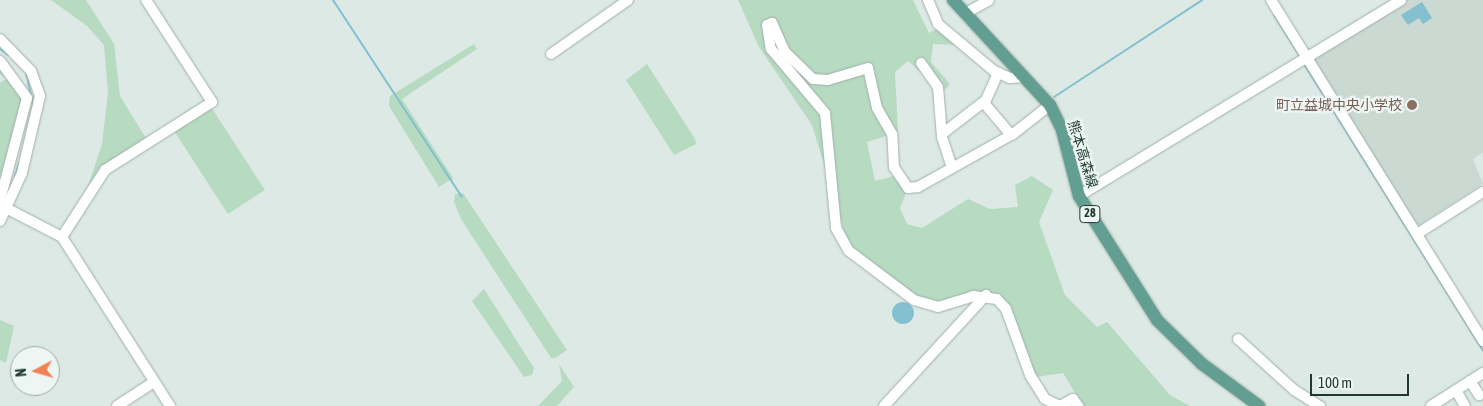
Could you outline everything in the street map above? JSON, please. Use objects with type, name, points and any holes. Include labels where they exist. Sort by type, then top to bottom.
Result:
[{"type":"main road","name":"熊本高森線","points":[[953,0],[1050,105],[1062,130],[1079,196],[1157,320],[1202,364],[1259,406]]},
{"type":"street","points":[[62,237],[105,170],[212,102],[146,0]]},
{"type":"street","points":[[551,54],[628,0]]},
{"type":"street","points":[[928,0],[938,24],[998,73],[1025,77]]},
{"type":"street","points":[[966,13],[989,0]]},
{"type":"street","points":[[1271,0],[1483,341]]},
{"type":"street","points":[[1079,196],[1307,59],[1401,0]]},
{"type":"street","points":[[1050,105],[1011,135],[951,165],[918,187],[903,186],[894,167],[892,134],[876,108],[868,68],[828,80],[813,79],[785,52],[772,23],[767,25],[771,49],[825,113],[836,228],[849,251],[914,300],[938,307],[986,295],[1006,309],[1030,376],[1045,399],[1060,406],[1073,399],[1078,406]]},
{"type":"street","points":[[0,38],[31,71],[40,96],[33,137],[3,207],[0,221]]},
{"type":"street","points":[[0,61],[27,98],[0,200]]},
{"type":"street","points":[[921,63],[938,87],[942,134],[951,165]]},
{"type":"street","points":[[942,134],[984,103],[998,73]]},
{"type":"street","points":[[984,103],[1011,135]]},
{"type":"street","points":[[1417,234],[1483,192]]},
{"type":"street","points":[[3,207],[62,237],[170,406]]},
{"type":"street","points":[[884,406],[986,295]]},
{"type":"street","points":[[1238,339],[1294,390],[1320,406]]},
{"type":"street","points":[[1431,406],[1483,374]]},
{"type":"street","points":[[1470,381],[1479,395]]},
{"type":"street","points":[[117,406],[154,382]]},
{"type":"street","points":[[1456,390],[1466,406]]},
{"type":"shaded area","name":"町立益城中央小学校","points":[[1406,0],[1483,0],[1483,152],[1473,159],[1483,184],[1417,226],[1311,59]]},
{"type":"green space","points":[[51,0],[86,0],[114,44],[120,96],[147,140],[93,184],[89,183],[102,144],[108,93],[104,45],[87,26]]},
{"type":"green space","points":[[738,0],[913,0],[929,33],[939,28],[957,45],[933,44],[931,62],[950,84],[943,92],[908,61],[895,72],[898,132],[867,142],[875,181],[894,176],[906,193],[900,208],[907,224],[922,228],[968,199],[990,209],[1018,207],[1015,185],[1032,176],[1053,190],[1039,222],[1065,295],[1097,327],[1107,322],[1170,395],[1190,406],[1083,406],[1063,373],[1036,377],[1002,296],[983,291],[936,304],[914,297],[850,250],[812,125],[759,47]]},
{"type":"green space","points":[[474,44],[477,49],[402,99],[453,178],[439,187],[389,106],[390,96]]},
{"type":"green space","points":[[647,64],[695,139],[696,144],[674,155],[626,80]]},
{"type":"green space","points":[[0,65],[24,97],[0,188],[0,83],[6,79],[0,74]]},
{"type":"green space","points":[[211,107],[265,190],[228,214],[174,131]]},
{"type":"green space","points":[[463,193],[567,350],[555,358],[551,358],[461,219],[454,202],[455,194]]},
{"type":"green space","points":[[484,289],[534,368],[532,375],[524,377],[472,301]]},
{"type":"green space","points":[[0,320],[14,326],[6,363],[0,360]]},
{"type":"green space","points":[[559,364],[574,387],[557,406],[538,406],[562,381]]},
{"type":"water","points":[[1422,2],[1432,18],[1423,24],[1419,18],[1408,25],[1401,15]]},
{"type":"water","points":[[903,302],[913,309],[914,313],[907,323],[903,324],[893,317],[892,313],[899,303]]},
{"type":"waterway","points":[[333,0],[462,197]]},
{"type":"waterway","points":[[1054,97],[1202,0]]},
{"type":"waterway","points":[[1274,15],[1301,58]]},
{"type":"waterway","points":[[0,49],[8,55]]},
{"type":"waterway","points":[[1304,64],[1483,351]]},
{"type":"waterway","points":[[26,72],[33,106]]},
{"type":"waterway","points":[[15,176],[19,164]]},
{"type":"place","name":"町立益城中央小学校","points":[[1412,105]]}]
